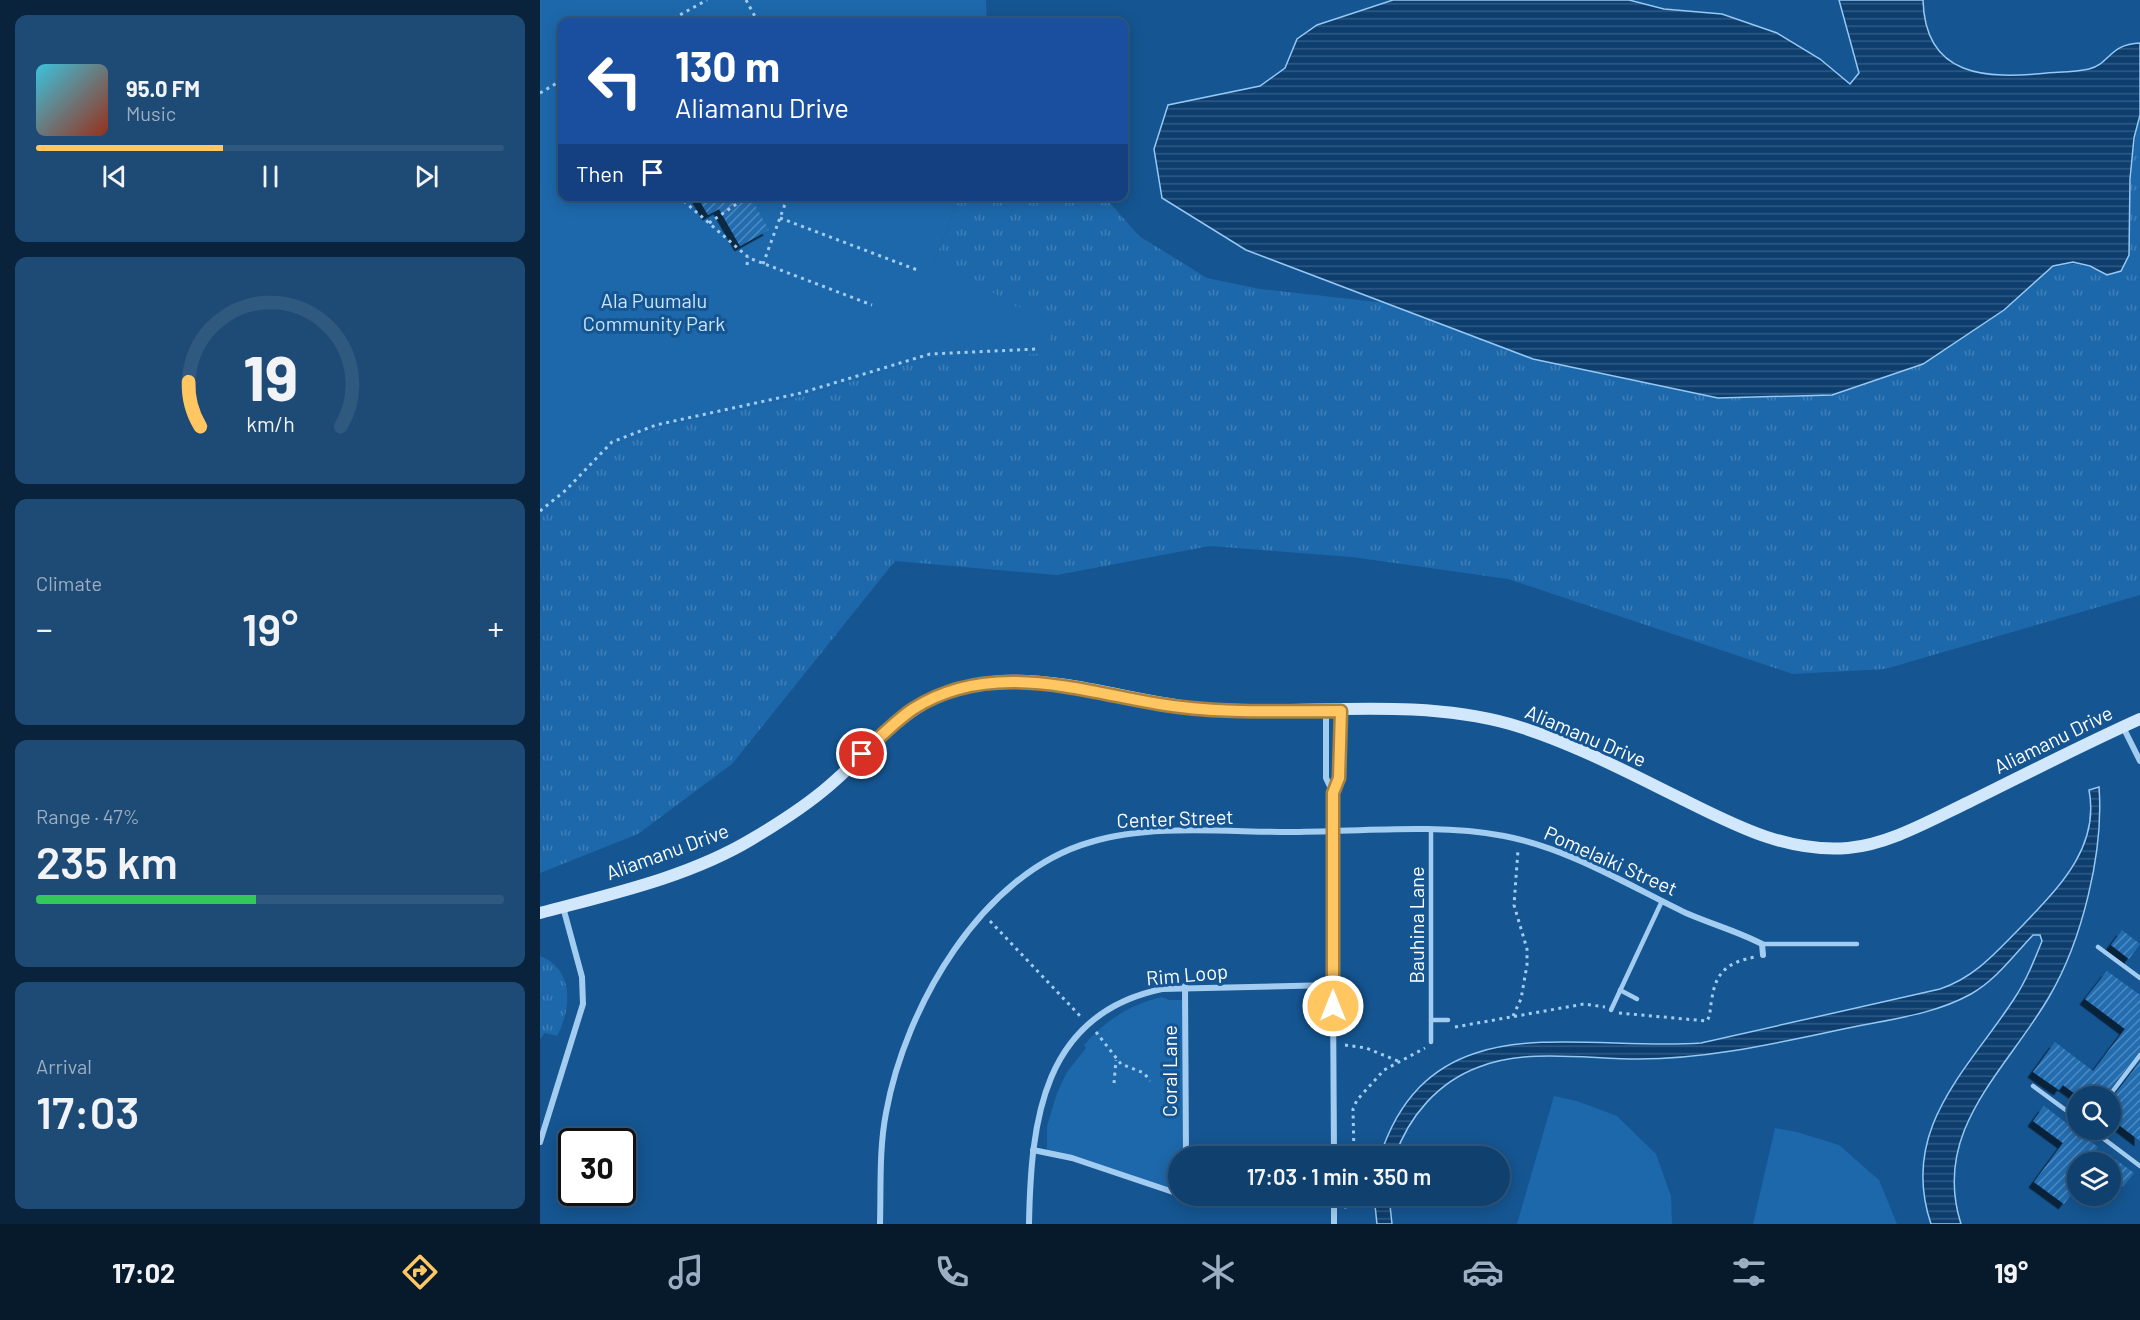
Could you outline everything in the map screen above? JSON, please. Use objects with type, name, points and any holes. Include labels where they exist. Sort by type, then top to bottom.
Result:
[{"type":"street","name":"Aliamanu Drive","points":[[540,913],[698,865],[747,842],[797,810],[830,785],[911,710],[945,692],[968,686],[1026,681],[1161,704],[1210,709],[1418,710],[1465,715],[1510,724],[1594,756],[1728,824],[1790,843],[1829,848],[1861,845],[1916,828],[2140,719]]},
{"type":"street","points":[[1326,711],[1326,778],[1333,793]]},
{"type":"street","points":[[1334,1146],[1332,832],[1333,793],[1339,778],[1341,711]]},
{"type":"street","points":[[2123,726],[2140,761]]},
{"type":"street","name":"Pomelaiki Street","points":[[1332,832],[1484,833],[1538,844],[1762,944]]},
{"type":"street","name":"Center Street","points":[[880,1224],[885,1117],[904,1043],[927,994],[956,947],[1013,884],[1060,853],[1112,836],[1146,833],[1332,832]]},
{"type":"street","points":[[540,1142],[583,1004],[582,977],[563,907]]},
{"type":"street","points":[[1762,944],[1763,955]]},
{"type":"street","name":"Rim Loop","points":[[1029,1224],[1035,1124],[1046,1090],[1069,1046],[1087,1024],[1110,1006],[1136,996],[1185,986],[1333,985]]},
{"type":"street","name":"Coral Lane","points":[[1185,986],[1186,1146]]},
{"type":"street","points":[[1033,1150],[1061,1155],[1168,1190]]},
{"type":"street","points":[[1334,1206],[1334,1224]]},
{"type":"lane","name":"Bauhina Lane","points":[[1431,831],[1431,1042]]},
{"type":"lane","points":[[1611,1010],[1662,901]]},
{"type":"lane","name":"Pomelaiki Street","points":[[1762,944],[1857,944]]},
{"type":"lane","points":[[2098,947],[2140,978]]},
{"type":"lane","points":[[1620,990],[1637,999]]},
{"type":"lane","points":[[1431,1020],[1448,1020]]},
{"type":"lane","points":[[2116,1086],[2140,1054]]},
{"type":"lane","points":[[2033,1086],[2067,1111]]},
{"type":"lane","points":[[2105,1140],[2140,1166]]},
{"type":"path","points":[[673,18],[707,0]]},
{"type":"path","points":[[746,0],[756,18]]},
{"type":"path","points":[[540,93],[558,82]]},
{"type":"path","points":[[684,201],[748,257],[872,305]]},
{"type":"path","points":[[709,223],[741,201]]},
{"type":"path","points":[[763,264],[786,201]]},
{"type":"path","points":[[780,218],[920,271]]},
{"type":"path","points":[[747,265],[748,257]]},
{"type":"path","points":[[540,511],[576,479],[602,450],[621,437],[646,429],[801,393],[930,354],[1037,349]]},
{"type":"path","points":[[1513,1016],[1521,999],[1527,965],[1527,948],[1514,905],[1518,850]]},
{"type":"path","points":[[990,921],[1082,1018]]},
{"type":"path","points":[[1453,1027],[1584,1004],[1601,1005],[1621,1014],[1707,1021],[1716,978],[1721,971],[1738,960],[1763,955]]},
{"type":"path","points":[[1094,1030],[1115,1059],[1121,1064],[1144,1073],[1150,1081]]},
{"type":"path","points":[[1354,1146],[1353,1109],[1375,1077],[1419,1054],[1431,1042]]},
{"type":"path","points":[[1345,1045],[1366,1048],[1400,1062]]},
{"type":"path","points":[[1114,1083],[1115,1059]]},
{"type":"path","points":[[1345,1109],[1353,1109]]},
{"type":"path","points":[[1344,1207],[1355,1206]]},
{"type":"green space","name":"Ala Puumalu Community Park","points":[[540,0],[986,0],[987,18],[558,18],[558,201],[957,201],[933,265],[988,289],[1011,305],[1055,317],[1047,353],[923,359],[803,396],[664,426],[628,439],[601,454],[573,490],[540,519]]},
{"type":"green space","points":[[2140,115],[2140,595],[1885,669],[1793,674],[1508,579],[1352,557],[1210,546],[1057,575],[895,561],[732,764],[638,834],[540,873],[540,517],[573,490],[601,454],[628,439],[664,426],[803,396],[923,359],[1039,353],[939,349],[732,403],[607,442],[563,201],[589,201],[933,265],[957,201],[1108,201],[1139,236],[1207,278],[1260,289],[1386,303],[1533,359],[2004,310],[2039,277],[2061,266],[2074,264],[2089,267],[2107,275],[2129,255],[2130,202],[2136,132]]},
{"type":"green space","points":[[540,956],[559,970],[567,990],[567,1002],[557,1036],[545,1033],[540,1039]]},
{"type":"green space","points":[[1162,997],[1169,1000],[1186,1000],[1186,1146],[1168,1146],[1168,1190],[1047,1152],[1047,1126],[1057,1093],[1067,1072],[1086,1048],[1084,1045],[1110,1021],[1150,1000]]},
{"type":"green space","points":[[1554,1096],[1577,1101],[1617,1116],[1656,1154],[1671,1196],[1672,1224],[1517,1224]]},
{"type":"green space","points":[[1775,1128],[1839,1145],[1879,1180],[1897,1224],[1753,1224]]},
{"type":"shaded area","points":[[1393,0],[1629,0],[1664,9],[1722,14],[1777,33],[1820,59],[1850,84],[1859,73],[1839,0],[1923,0],[1926,26],[1935,45],[1947,59],[1963,68],[1982,73],[2025,75],[2084,70],[2101,63],[2122,47],[2140,43],[2140,115],[2134,138],[2130,179],[2129,255],[2121,271],[2107,275],[2090,266],[2073,262],[2053,266],[2004,310],[1923,364],[1832,395],[1718,398],[1533,359],[1246,250],[1162,198],[1154,149],[1168,105],[1260,86],[1285,68],[1297,39],[1317,25]]},
{"type":"shaded area","points":[[2099,787],[2100,812],[2094,867],[2081,923],[2061,975],[2049,997],[1994,1077],[1964,1130],[1956,1159],[1954,1190],[1961,1224],[1931,1224],[1923,1190],[1924,1159],[1931,1130],[1943,1103],[1959,1077],[2022,985],[2042,941],[2040,935],[2033,935],[1997,974],[1971,994],[1914,1015],[1719,1053],[1638,1059],[1537,1056],[1498,1061],[1479,1067],[1464,1073],[1438,1091],[1417,1114],[1399,1146],[1385,1146],[1403,1107],[1434,1074],[1471,1055],[1513,1045],[1558,1042],[1701,1043],[1940,989],[1953,984],[1995,954],[2063,881],[2074,865],[2088,830],[2091,811],[2089,790]]},
{"type":"shaded area","points":[[1375,1206],[1390,1206],[1392,1224],[1377,1224]]},
{"type":"building","points":[[700,201],[753,201],[769,230],[740,246],[719,209],[708,215]]},
{"type":"building","points":[[2122,930],[2140,944],[2129,959],[2111,945]]},
{"type":"building","points":[[2107,971],[2140,995],[2140,1051],[2113,1086],[2067,1086],[2067,1088],[2063,1085],[2059,1090],[2033,1072],[2055,1042],[2093,1071],[2125,1029],[2085,999]]},
{"type":"building","points":[[2140,1062],[2140,1141],[2121,1126],[2121,1086]]},
{"type":"building","points":[[2044,1106],[2067,1123],[2067,1140],[2089,1140],[2098,1147],[2094,1152],[2067,1152],[2067,1200],[2064,1204],[2034,1182],[2063,1143],[2033,1121]]},
{"type":"building","points":[[2121,1163],[2134,1173],[2123,1187],[2121,1186]]},
{"type":"route","points":[[862,754],[893,724],[911,710],[931,699],[945,692],[968,686],[1002,681],[1026,681],[1068,686],[1161,704],[1210,709],[1341,711],[1339,778],[1333,793],[1333,1006]]}]
